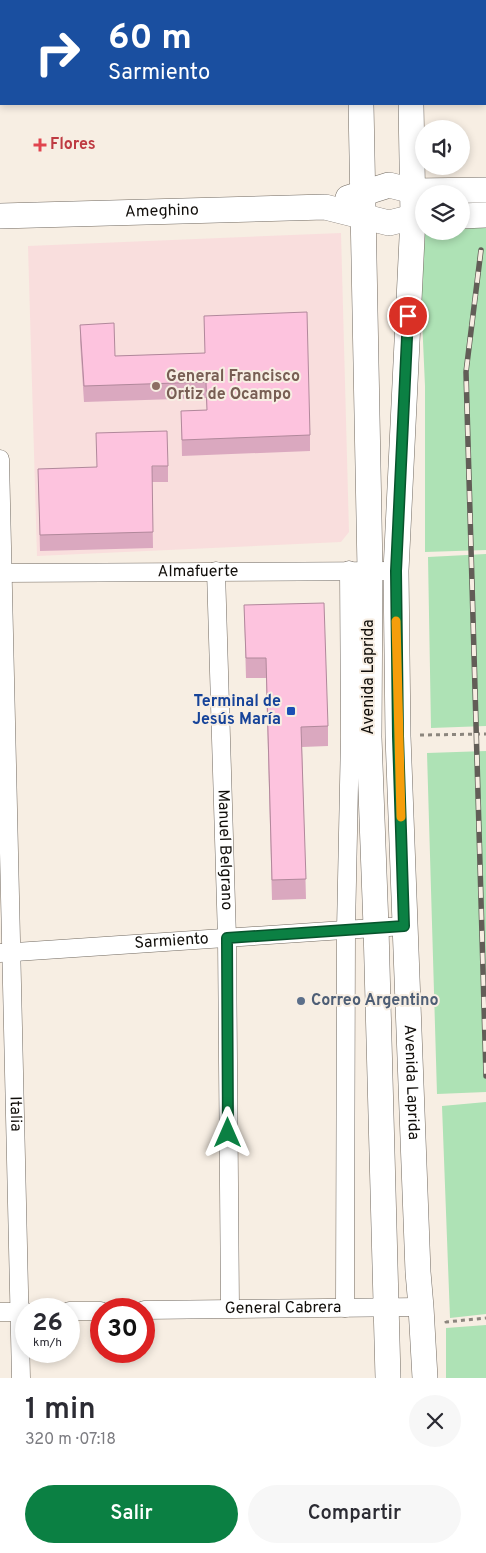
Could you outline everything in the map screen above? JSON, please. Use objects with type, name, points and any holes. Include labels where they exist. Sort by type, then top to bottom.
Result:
[{"type":"main road","name":"Avenida Laprida","points":[[361,105],[363,205],[359,570],[376,927],[388,1378]]},
{"type":"main road","name":"Avenida Laprida","points":[[411,105],[413,191],[415,201]]},
{"type":"main road","name":"Ameghino","points":[[0,216],[363,205],[389,185],[413,191],[486,190]]},
{"type":"main road","points":[[363,205],[389,223],[415,218]]},
{"type":"main road","points":[[470,216],[486,215]]},
{"type":"main road","name":"Avenida Laprida","points":[[417,240],[396,571],[398,736],[404,926],[424,1378]]},
{"type":"street","name":"Italia","points":[[0,459],[5,953],[22,1298]]},
{"type":"street","points":[[345,1308],[346,929],[350,737],[359,570]]},
{"type":"street","name":"Manuel Belgrano","points":[[216,571],[227,938],[230,1308]]},
{"type":"street","name":"Almafuerte","points":[[1,573],[396,571]]},
{"type":"street","name":"Sarmiento","points":[[5,953],[404,926]]},
{"type":"street","name":"General Cabrera","points":[[155,1310],[421,1307]]},
{"type":"street","points":[[0,1312],[15,1312]]},
{"type":"street","name":"Italia","points":[[21,1363],[21,1378]]},
{"type":"path","points":[[445,1313],[446,1322],[486,1318]]},
{"type":"shaded area","points":[[341,233],[349,532],[341,542],[37,556],[28,246]]},
{"type":"green space","points":[[470,227],[486,227],[486,550],[425,552],[425,386],[419,240],[470,240]]},
{"type":"green space","points":[[486,554],[486,726],[431,728],[428,557]]},
{"type":"green space","points":[[486,751],[486,1092],[437,1094],[427,753]]},
{"type":"green space","points":[[486,1102],[486,1314],[450,1318],[442,1106]]},
{"type":"green space","points":[[486,1325],[486,1378],[446,1378],[446,1328]]},
{"type":"building","points":[[307,312],[310,435],[182,440],[181,411],[207,410],[206,382],[84,386],[80,325],[114,323],[115,356],[205,353],[204,316]]},
{"type":"building","points":[[167,431],[168,466],[152,466],[153,532],[40,535],[38,469],[97,467],[96,433]]},
{"type":"building","points":[[324,603],[328,726],[301,727],[306,879],[272,880],[266,658],[246,658],[244,605]]},
{"type":"railway","points":[[481,250],[466,372],[486,1076]]},
{"type":"slow traffic","points":[[396,621],[401,817]]},
{"type":"place","name":"Flores","points":[[40,145]]},
{"type":"place","name":"General Francisco Ortiz de Ocampo","points":[[156,386]]},
{"type":"place","name":"Terminal de Jesús María","points":[[291,711]]},
{"type":"place","name":"Correo Argentino","points":[[301,1001]]},
{"type":"route","points":[[228,1133],[227,938],[404,926],[398,736],[396,571],[408,316]]}]
